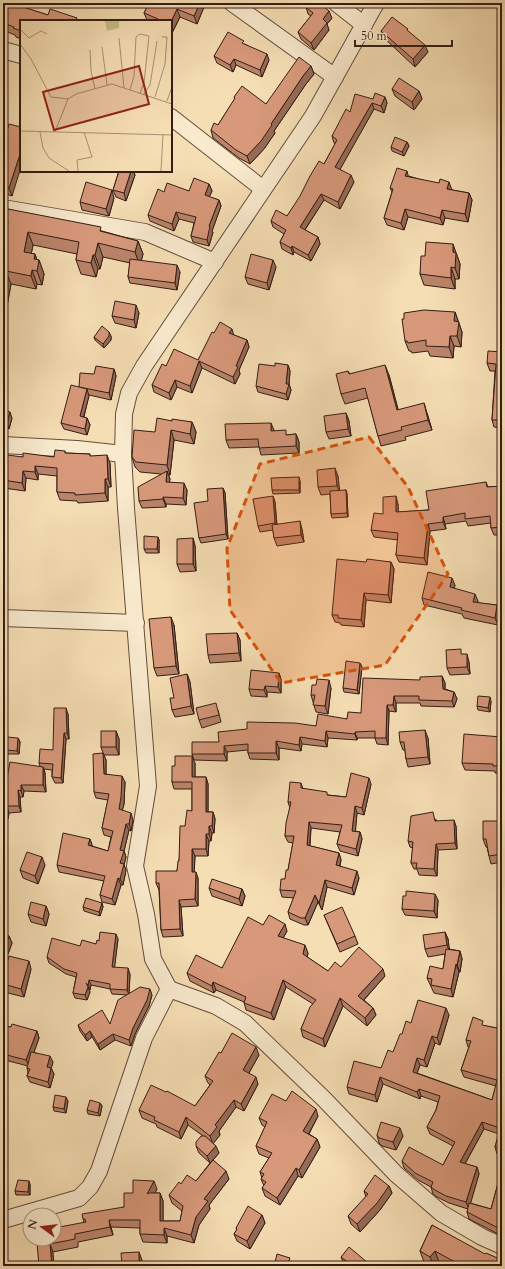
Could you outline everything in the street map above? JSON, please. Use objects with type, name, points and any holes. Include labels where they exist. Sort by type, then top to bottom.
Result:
[{"type":"street","points":[[232,3],[335,77]]},
{"type":"street","points":[[336,3],[364,25]]},
{"type":"street","points":[[376,3],[313,116],[144,366],[130,393],[124,414],[123,454],[126,508],[148,786],[135,866],[146,914],[153,959],[169,989],[216,1006],[245,1023],[324,1099],[396,1174],[441,1213],[482,1237],[502,1246]]},
{"type":"street","points":[[3,50],[20,55]]},
{"type":"street","points":[[172,118],[263,189]]},
{"type":"street","points":[[3,208],[145,232],[215,262]]},
{"type":"street","points":[[3,445],[77,449],[123,454]]},
{"type":"street","points":[[3,618],[136,623]]},
{"type":"street","points":[[3,1220],[78,1198],[90,1187],[99,1171],[144,1038],[169,989]]},
{"type":"highlighted area","points":[[369,437],[408,487],[448,574],[385,665],[281,683],[230,610],[227,548],[260,464]]},
{"type":"building","points":[[3,3],[17,3],[17,5],[48,15],[50,9],[77,18],[76,20],[20,20],[20,31],[3,23]]},
{"type":"building","points":[[149,3],[200,3],[194,16],[177,9],[172,20],[158,20],[144,13]]},
{"type":"building","points":[[309,3],[319,3],[329,11],[323,19],[327,23],[311,43],[298,32],[313,13],[306,7]]},
{"type":"building","points":[[392,17],[408,29],[407,30],[425,45],[413,59],[381,31]]},
{"type":"building","points":[[228,32],[244,41],[242,43],[267,54],[260,70],[234,59],[230,65],[214,56]]},
{"type":"building","points":[[299,57],[311,66],[261,141],[247,156],[236,150],[211,130],[214,123],[218,125],[242,86],[266,104]]},
{"type":"building","points":[[399,78],[419,91],[412,102],[392,89]]},
{"type":"building","points":[[375,93],[385,97],[381,106],[372,103],[335,167],[351,175],[338,202],[321,194],[300,227],[318,237],[308,255],[292,246],[291,248],[280,242],[286,230],[271,221],[276,210],[287,216],[319,161],[324,164],[337,140],[332,136],[346,109],[350,112],[355,94],[373,99]]},
{"type":"building","points":[[9,124],[20,127],[20,154],[9,188],[3,187],[3,174],[5,168],[3,167],[3,139],[4,140]]},
{"type":"building","points":[[395,137],[407,142],[402,152],[391,147]]},
{"type":"building","points":[[397,168],[407,171],[405,176],[439,183],[440,179],[449,182],[447,189],[469,193],[465,214],[442,210],[440,218],[405,209],[401,223],[384,218],[393,189],[390,188]]},
{"type":"building","points":[[119,172],[131,172],[124,193],[113,190]]},
{"type":"building","points":[[194,178],[209,184],[205,195],[219,200],[209,226],[207,240],[191,236],[196,217],[176,212],[172,224],[148,215],[158,189],[164,192],[167,183],[189,191]]},
{"type":"building","points":[[86,182],[112,190],[106,209],[80,202]]},
{"type":"building","points":[[3,208],[101,227],[100,231],[138,241],[135,252],[98,243],[91,263],[76,260],[79,242],[28,232],[24,252],[35,254],[34,259],[39,260],[37,271],[32,270],[31,276],[6,271],[3,286],[3,244],[8,222],[3,221]]},
{"type":"building","points":[[426,242],[453,244],[453,252],[456,253],[455,268],[451,267],[451,278],[420,274],[421,256],[425,256]]},
{"type":"building","points":[[251,254],[273,260],[267,283],[245,277]]},
{"type":"building","points":[[130,259],[177,265],[175,283],[128,277]]},
{"type":"building","points":[[115,301],[136,305],[134,320],[112,316]]},
{"type":"building","points":[[424,310],[455,312],[454,321],[459,322],[457,336],[450,336],[449,347],[426,346],[426,340],[408,343],[405,341],[402,319],[404,319],[404,313]]},
{"type":"building","points":[[220,322],[232,329],[229,333],[247,340],[233,377],[199,361],[190,386],[175,380],[169,393],[152,385],[162,364],[166,366],[174,349],[198,360],[212,332],[214,333]]},
{"type":"building","points":[[102,326],[109,332],[109,336],[103,344],[94,337]]},
{"type":"building","points":[[488,351],[502,352],[502,420],[492,420],[496,364],[487,363]]},
{"type":"building","points":[[275,363],[288,365],[286,384],[289,384],[286,394],[256,386],[259,364],[275,366]]},
{"type":"building","points":[[385,365],[397,410],[424,403],[428,420],[401,427],[402,430],[378,436],[365,388],[341,394],[336,374],[348,371],[349,374]]},
{"type":"building","points":[[96,366],[114,369],[109,393],[79,387],[80,373],[94,374]]},
{"type":"building","points":[[71,385],[87,389],[80,416],[87,418],[85,429],[61,423]]},
{"type":"building","points":[[3,410],[10,412],[7,423],[3,422]]},
{"type":"building","points":[[346,413],[348,429],[326,432],[324,416]]},
{"type":"building","points":[[157,418],[172,421],[172,419],[192,422],[190,434],[171,430],[167,465],[136,462],[132,457],[134,430],[155,432]]},
{"type":"building","points":[[271,423],[271,431],[286,430],[286,435],[296,434],[296,446],[259,448],[258,439],[226,440],[225,424]]},
{"type":"building","points":[[55,450],[65,451],[65,453],[90,454],[90,456],[107,455],[108,479],[105,479],[105,493],[75,495],[75,493],[57,492],[57,468],[35,466],[35,472],[23,471],[22,483],[3,480],[3,459],[7,460],[7,455],[23,457],[23,453],[54,457]]},
{"type":"building","points":[[335,468],[337,486],[318,487],[317,470]]},
{"type":"building","points":[[167,471],[166,482],[184,483],[183,498],[163,497],[163,499],[139,501],[138,487]]},
{"type":"building","points":[[299,477],[299,490],[272,490],[271,478]]},
{"type":"building","points":[[486,482],[487,487],[502,486],[502,527],[491,528],[490,516],[465,519],[465,513],[443,517],[443,522],[428,524],[424,558],[396,555],[398,533],[371,530],[374,513],[383,514],[383,497],[396,496],[396,512],[429,510],[426,491]]},
{"type":"building","points":[[223,488],[226,534],[199,538],[194,503],[208,501],[207,489]]},
{"type":"building","points":[[346,490],[347,513],[331,514],[330,491]]},
{"type":"building","points":[[273,496],[275,523],[258,526],[253,499]]},
{"type":"building","points":[[300,521],[301,535],[274,538],[272,525]]},
{"type":"building","points":[[144,536],[158,537],[157,549],[144,549]]},
{"type":"building","points":[[193,538],[193,564],[177,564],[177,539]]},
{"type":"building","points":[[337,559],[366,562],[367,559],[391,562],[388,595],[364,593],[361,620],[338,618],[338,615],[332,615]]},
{"type":"building","points":[[428,572],[452,578],[450,587],[475,594],[473,602],[497,605],[495,618],[461,610],[462,608],[422,598]]},
{"type":"building","points":[[502,580],[502,611],[498,611]]},
{"type":"building","points":[[171,617],[176,666],[154,668],[149,619]]},
{"type":"building","points":[[237,633],[239,653],[208,655],[206,634]]},
{"type":"building","points":[[461,649],[461,654],[467,654],[467,667],[447,668],[446,650]]},
{"type":"building","points":[[346,661],[360,663],[357,690],[343,688]]},
{"type":"building","points":[[251,670],[279,673],[278,687],[265,686],[264,690],[249,689]]},
{"type":"building","points":[[187,674],[191,706],[172,710],[170,698],[174,698],[170,678]]},
{"type":"building","points":[[442,676],[443,689],[454,692],[452,701],[419,700],[419,696],[394,696],[393,705],[387,705],[386,738],[375,738],[375,731],[355,732],[355,734],[326,731],[325,741],[300,737],[299,745],[276,741],[276,753],[248,753],[248,744],[224,746],[224,754],[192,754],[192,742],[219,742],[218,732],[247,729],[247,722],[295,723],[316,726],[318,714],[347,719],[348,712],[361,713],[363,678],[420,680],[420,677]]},
{"type":"building","points":[[317,679],[329,680],[325,706],[313,705],[315,695],[311,695],[312,685],[316,685]]},
{"type":"building","points":[[478,696],[490,697],[488,708],[477,706]]},
{"type":"building","points":[[216,703],[219,715],[199,720],[196,708]]},
{"type":"building","points":[[54,708],[66,708],[67,733],[64,733],[61,778],[52,777],[53,764],[39,763],[40,749],[53,750]]},
{"type":"building","points":[[425,730],[428,757],[406,759],[404,742],[400,742],[399,732]]},
{"type":"building","points":[[101,731],[116,731],[116,747],[101,747]]},
{"type":"building","points":[[464,734],[502,737],[502,766],[493,766],[493,764],[462,763]]},
{"type":"building","points":[[7,737],[18,738],[17,751],[6,750]]},
{"type":"building","points":[[103,753],[104,774],[122,776],[119,809],[131,813],[129,824],[126,824],[120,850],[124,851],[120,863],[124,864],[112,899],[100,895],[105,876],[57,865],[63,833],[90,839],[88,845],[108,851],[113,831],[102,828],[109,794],[94,792],[93,754]]},
{"type":"building","points":[[175,756],[192,756],[192,777],[206,777],[206,812],[213,812],[212,826],[209,826],[209,834],[206,834],[206,849],[192,849],[192,872],[196,872],[195,899],[179,900],[180,929],[161,930],[159,883],[156,883],[156,871],[177,871],[179,861],[180,826],[185,826],[187,810],[192,811],[192,782],[172,782],[172,766],[175,766]]},
{"type":"building","points":[[10,762],[43,767],[43,785],[21,785],[21,791],[18,790],[19,806],[7,806],[6,812],[3,812],[3,778],[7,778]]},
{"type":"building","points":[[351,773],[369,778],[362,808],[355,806],[352,831],[360,832],[356,849],[337,844],[342,825],[309,822],[307,845],[339,853],[336,865],[357,871],[352,888],[325,880],[319,903],[315,895],[305,918],[301,918],[288,912],[296,891],[280,890],[281,879],[285,879],[286,870],[288,870],[294,836],[285,836],[286,823],[291,802],[288,802],[290,782],[301,783],[301,788],[327,792],[327,795],[346,797]]},
{"type":"building","points":[[433,812],[435,821],[454,820],[455,843],[436,844],[434,869],[416,868],[417,863],[411,863],[413,842],[408,841],[411,816]]},
{"type":"building","points":[[483,821],[502,821],[502,854],[489,856],[486,839],[483,839]]},
{"type":"building","points":[[27,852],[42,857],[35,876],[20,870]]},
{"type":"building","points":[[212,879],[242,889],[239,899],[209,888]]},
{"type":"building","points":[[406,891],[435,894],[434,911],[402,909],[403,896],[406,896]]},
{"type":"building","points":[[86,898],[102,903],[99,912],[83,907]]},
{"type":"building","points":[[31,902],[46,906],[43,919],[28,914]]},
{"type":"building","points":[[342,907],[355,936],[337,944],[324,915]]},
{"type":"building","points":[[269,915],[285,924],[278,936],[305,945],[303,954],[328,971],[335,962],[341,967],[359,947],[383,969],[358,996],[373,1008],[365,1018],[340,998],[323,1039],[301,1029],[310,1007],[316,1000],[283,980],[271,1013],[244,1003],[246,997],[213,982],[212,986],[187,973],[196,955],[222,968],[248,917],[263,925]]},
{"type":"building","points":[[100,932],[116,934],[112,967],[128,968],[127,990],[110,989],[110,984],[89,980],[88,985],[86,983],[88,987],[85,995],[73,993],[77,973],[64,969],[47,957],[52,938],[80,946],[82,940],[96,944],[97,940],[99,941]]},
{"type":"building","points":[[445,932],[447,945],[425,949],[423,935]]},
{"type":"building","points":[[3,933],[9,936],[5,947],[3,946]]},
{"type":"building","points":[[446,949],[460,951],[451,989],[431,985],[432,979],[427,978],[430,966],[443,969]]},
{"type":"building","points":[[9,956],[29,961],[21,989],[3,984],[3,978]]},
{"type":"building","points":[[140,987],[150,989],[147,1000],[133,1028],[129,1040],[113,1034],[98,1044],[90,1031],[85,1035],[78,1025],[102,1010],[110,1024],[118,1000]]},
{"type":"building","points":[[418,1000],[446,1008],[437,1038],[432,1036],[424,1060],[417,1058],[413,1072],[492,1100],[497,1080],[461,1070],[471,1041],[466,1040],[473,1017],[483,1021],[482,1025],[502,1029],[502,1149],[495,1147],[500,1128],[482,1122],[460,1162],[477,1167],[466,1202],[446,1196],[435,1190],[431,1187],[433,1182],[415,1173],[402,1161],[409,1147],[443,1165],[455,1142],[427,1127],[436,1110],[440,1096],[419,1089],[417,1092],[380,1077],[375,1095],[347,1087],[354,1061],[381,1068],[388,1050],[393,1052],[400,1034],[402,1034],[406,1021],[411,1023]]},
{"type":"building","points":[[12,1024],[37,1031],[26,1060],[3,1054],[3,1026],[11,1027]]},
{"type":"building","points":[[232,1033],[256,1047],[243,1070],[256,1077],[241,1104],[234,1100],[215,1125],[217,1127],[210,1136],[186,1117],[179,1132],[154,1120],[155,1117],[139,1110],[151,1085],[166,1092],[167,1091],[195,1106],[213,1081],[205,1076],[219,1052],[221,1053]]},
{"type":"building","points":[[31,1052],[50,1056],[47,1067],[51,1068],[48,1082],[27,1076],[30,1069],[27,1068]]},
{"type":"building","points":[[292,1091],[316,1109],[303,1131],[317,1139],[299,1170],[296,1168],[277,1198],[262,1188],[266,1182],[261,1179],[264,1174],[260,1172],[272,1153],[256,1146],[267,1122],[259,1118],[272,1094],[286,1101]]},
{"type":"building","points":[[55,1095],[66,1097],[64,1109],[53,1107]]},
{"type":"building","points":[[90,1100],[100,1103],[98,1113],[87,1110]]},
{"type":"building","points":[[381,1122],[400,1128],[393,1142],[379,1138],[377,1135]]},
{"type":"building","points":[[201,1136],[205,1136],[216,1146],[207,1156],[196,1146],[196,1142]]},
{"type":"building","points":[[502,1150],[502,1166],[498,1165]]},
{"type":"building","points":[[213,1160],[226,1171],[204,1199],[208,1201],[196,1217],[191,1235],[164,1228],[164,1235],[140,1234],[140,1220],[109,1220],[110,1227],[75,1234],[75,1239],[62,1242],[62,1226],[86,1222],[85,1219],[83,1219],[82,1214],[124,1207],[124,1193],[133,1193],[133,1180],[154,1181],[147,1194],[160,1193],[160,1221],[180,1221],[183,1206],[169,1195],[179,1182],[181,1184],[187,1175],[196,1181]]},
{"type":"building","points":[[502,1169],[502,1230],[467,1212],[469,1203],[491,1209]]},
{"type":"building","points":[[375,1175],[389,1186],[377,1203],[357,1224],[348,1216],[368,1194],[364,1191]]},
{"type":"building","points":[[18,1180],[29,1181],[28,1192],[15,1191]]},
{"type":"building","points":[[248,1206],[262,1215],[247,1241],[234,1234]]},
{"type":"building","points":[[432,1225],[485,1254],[486,1253],[502,1260],[502,1266],[462,1266],[435,1251],[430,1257],[420,1251]]},
{"type":"building","points":[[37,1247],[50,1247],[52,1266],[39,1266]]},
{"type":"building","points":[[349,1247],[368,1263],[366,1266],[353,1266],[341,1257]]},
{"type":"building","points":[[139,1252],[139,1266],[122,1266],[121,1253]]},
{"type":"building","points":[[277,1254],[290,1258],[289,1261],[303,1266],[274,1266]]},
{"type":"building","points":[[178,1265],[187,1266],[157,1266]]}]
